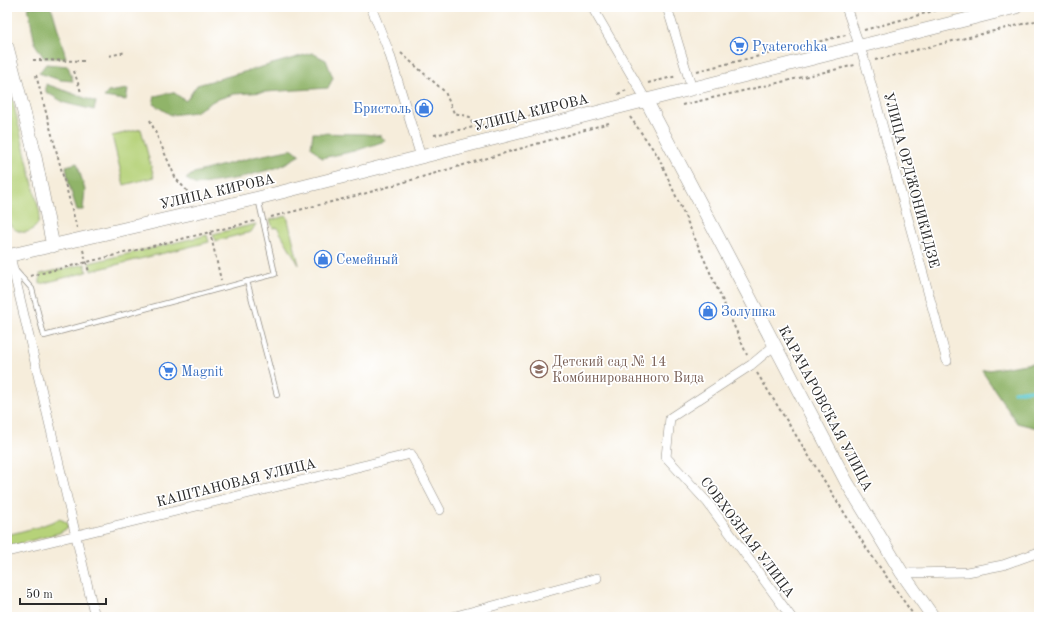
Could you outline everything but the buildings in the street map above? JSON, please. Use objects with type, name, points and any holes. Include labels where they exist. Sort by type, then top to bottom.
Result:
[{"type":"street","points":[[371,7],[384,40],[421,157]]},
{"type":"street","points":[[592,7],[646,100]]},
{"type":"street","points":[[667,7],[692,89]]},
{"type":"street","name":"УЛИЦА ОРДЖОНИКИДЗЕ","points":[[846,7],[865,62],[947,361]]},
{"type":"street","name":"УЛИЦА КИРОВА","points":[[9,256],[258,198],[1016,7]]},
{"type":"street","points":[[7,47],[33,147],[53,246]]},
{"type":"street","name":"КАРАЧАРОВСКАЯ УЛИЦА","points":[[646,100],[846,481],[902,573],[933,617]]},
{"type":"street","points":[[9,256],[95,617]]},
{"type":"street","points":[[752,365],[775,345]]},
{"type":"street","name":"СОВХОЗНАЯ УЛИЦА","points":[[752,365],[670,418],[666,457],[708,503],[791,617]]},
{"type":"street","name":"КАШТАНОВАЯ УЛИЦА","points":[[7,552],[411,454],[440,510]]},
{"type":"street","points":[[902,573],[966,572],[1004,565],[1039,552]]},
{"type":"street","points":[[452,617],[597,578]]},
{"type":"lane","points":[[9,256],[22,278],[32,289],[44,336],[275,274],[258,198]]},
{"type":"lane","points":[[247,281],[277,395]]},
{"type":"path","points":[[854,33],[948,7]]},
{"type":"path","points":[[681,105],[729,95],[1039,20]]},
{"type":"path","points":[[384,40],[445,92],[454,113],[470,117],[473,127]]},
{"type":"path","points":[[109,56],[126,52]]},
{"type":"path","points":[[33,60],[85,62]]},
{"type":"path","points":[[74,71],[81,92]]},
{"type":"path","points":[[36,76],[89,272]]},
{"type":"path","points":[[635,117],[630,117],[658,156],[752,365],[867,549],[915,617]]},
{"type":"path","points":[[150,120],[176,179],[191,195]]},
{"type":"path","points":[[22,278],[363,194],[614,122]]},
{"type":"path","points":[[210,232],[223,287]]},
{"type":"green space","points":[[28,7],[50,7],[53,12],[66,58],[44,58],[35,44]]},
{"type":"green space","points":[[312,53],[326,60],[333,78],[328,88],[234,94],[215,100],[195,112],[171,115],[153,104],[155,96],[173,92],[186,101],[197,85]]},
{"type":"green space","points":[[46,64],[68,66],[73,81],[60,80],[39,73]]},
{"type":"green space","points":[[7,77],[40,214],[37,225],[28,232],[15,229],[9,223],[7,218]]},
{"type":"green space","points":[[46,84],[96,102],[94,110],[65,103],[46,92]]},
{"type":"green space","points":[[128,89],[126,100],[104,97],[108,92]]},
{"type":"green space","points":[[141,129],[154,177],[124,185],[112,136]]},
{"type":"green space","points":[[313,133],[365,134],[381,136],[385,141],[355,151],[322,158],[311,147]]},
{"type":"green space","points":[[293,149],[300,155],[279,167],[239,178],[196,185],[186,179],[194,173],[254,157]]},
{"type":"green space","points":[[77,163],[85,190],[83,210],[77,210],[69,185],[66,166]]},
{"type":"green space","points":[[287,216],[299,265],[277,227],[273,228],[270,220]]},
{"type":"green space","points":[[256,224],[251,232],[215,241],[213,234]]},
{"type":"green space","points":[[207,235],[209,242],[91,271],[89,263]]},
{"type":"green space","points":[[85,264],[87,272],[40,284],[40,274]]},
{"type":"green space","points":[[1039,362],[1039,428],[1037,428],[1017,423],[982,371]]},
{"type":"green space","points":[[60,519],[66,522],[68,528],[59,533],[7,547],[7,535],[38,527]]},
{"type":"waterway","points":[[1014,392],[1039,389]]},
{"type":"place","name":"Pyaterochka","points":[[739,46]]},
{"type":"place","name":"Бристоль","points":[[424,108]]},
{"type":"place","name":"Семейный","points":[[323,259]]},
{"type":"place","name":"Золушка","points":[[708,311]]},
{"type":"place","name":"Детский сад № 14 Комбинированного Вида","points":[[539,369]]},
{"type":"place","name":"Magnit","points":[[168,371]]}]
